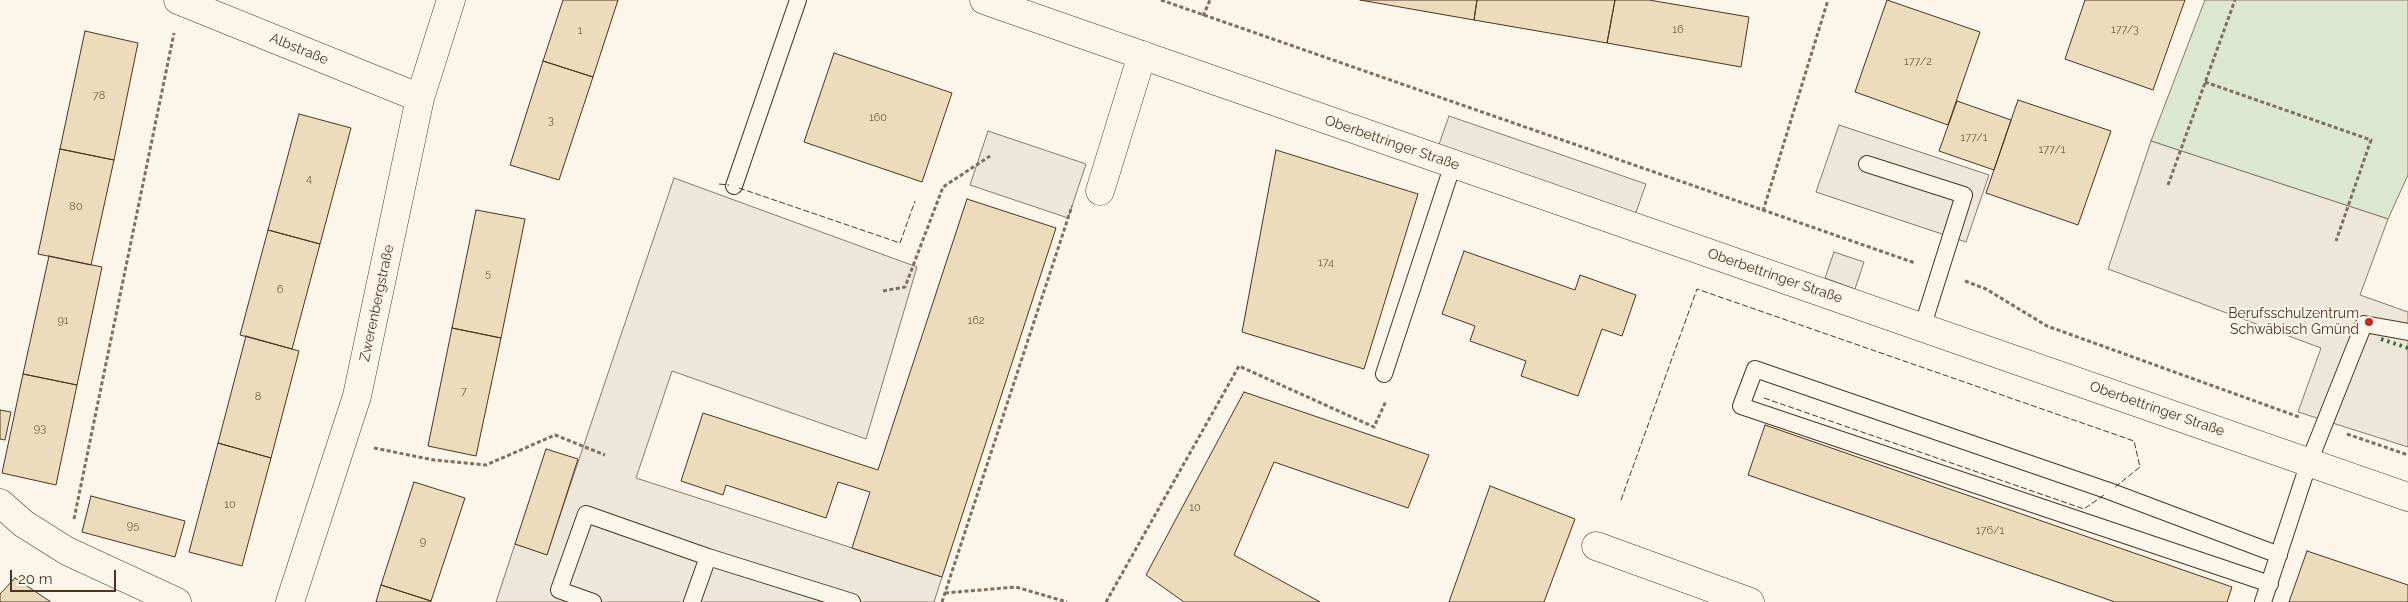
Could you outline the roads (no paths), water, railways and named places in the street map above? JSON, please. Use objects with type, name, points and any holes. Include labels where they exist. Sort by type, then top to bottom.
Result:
[{"type":"street","name":"Zwerenbergstraße","points":[[290,602],[357,396],[420,98],[450,0]]},
{"type":"street","name":"Oberbettringer Straße","points":[[984,0],[2408,497]]},
{"type":"street","name":"Albstraße","points":[[179,1],[420,98]]},
{"type":"street","points":[[1100,191],[1142,56]]},
{"type":"street","points":[[0,502],[24,524],[67,551],[177,602]]},
{"type":"street","points":[[1596,546],[1750,602]]},
{"type":"lane","points":[[734,186],[798,0]]},
{"type":"lane","points":[[1384,374],[1453,164]]},
{"type":"lane","points":[[1867,164],[1964,195],[1922,328]]},
{"type":"lane","points":[[2263,602],[2309,462],[2364,324],[2408,332]]},
{"type":"lane","points":[[2270,584],[1741,406],[1755,369],[2109,491],[2279,555]]},
{"type":"lane","points":[[593,602],[559,590],[586,514],[708,557],[852,602]]},
{"type":"lane","points":[[692,602],[708,557]]},
{"type":"place","name":"Berufsschulzentrum Schwäbisch Gmünd","points":[[2369,322]]}]
